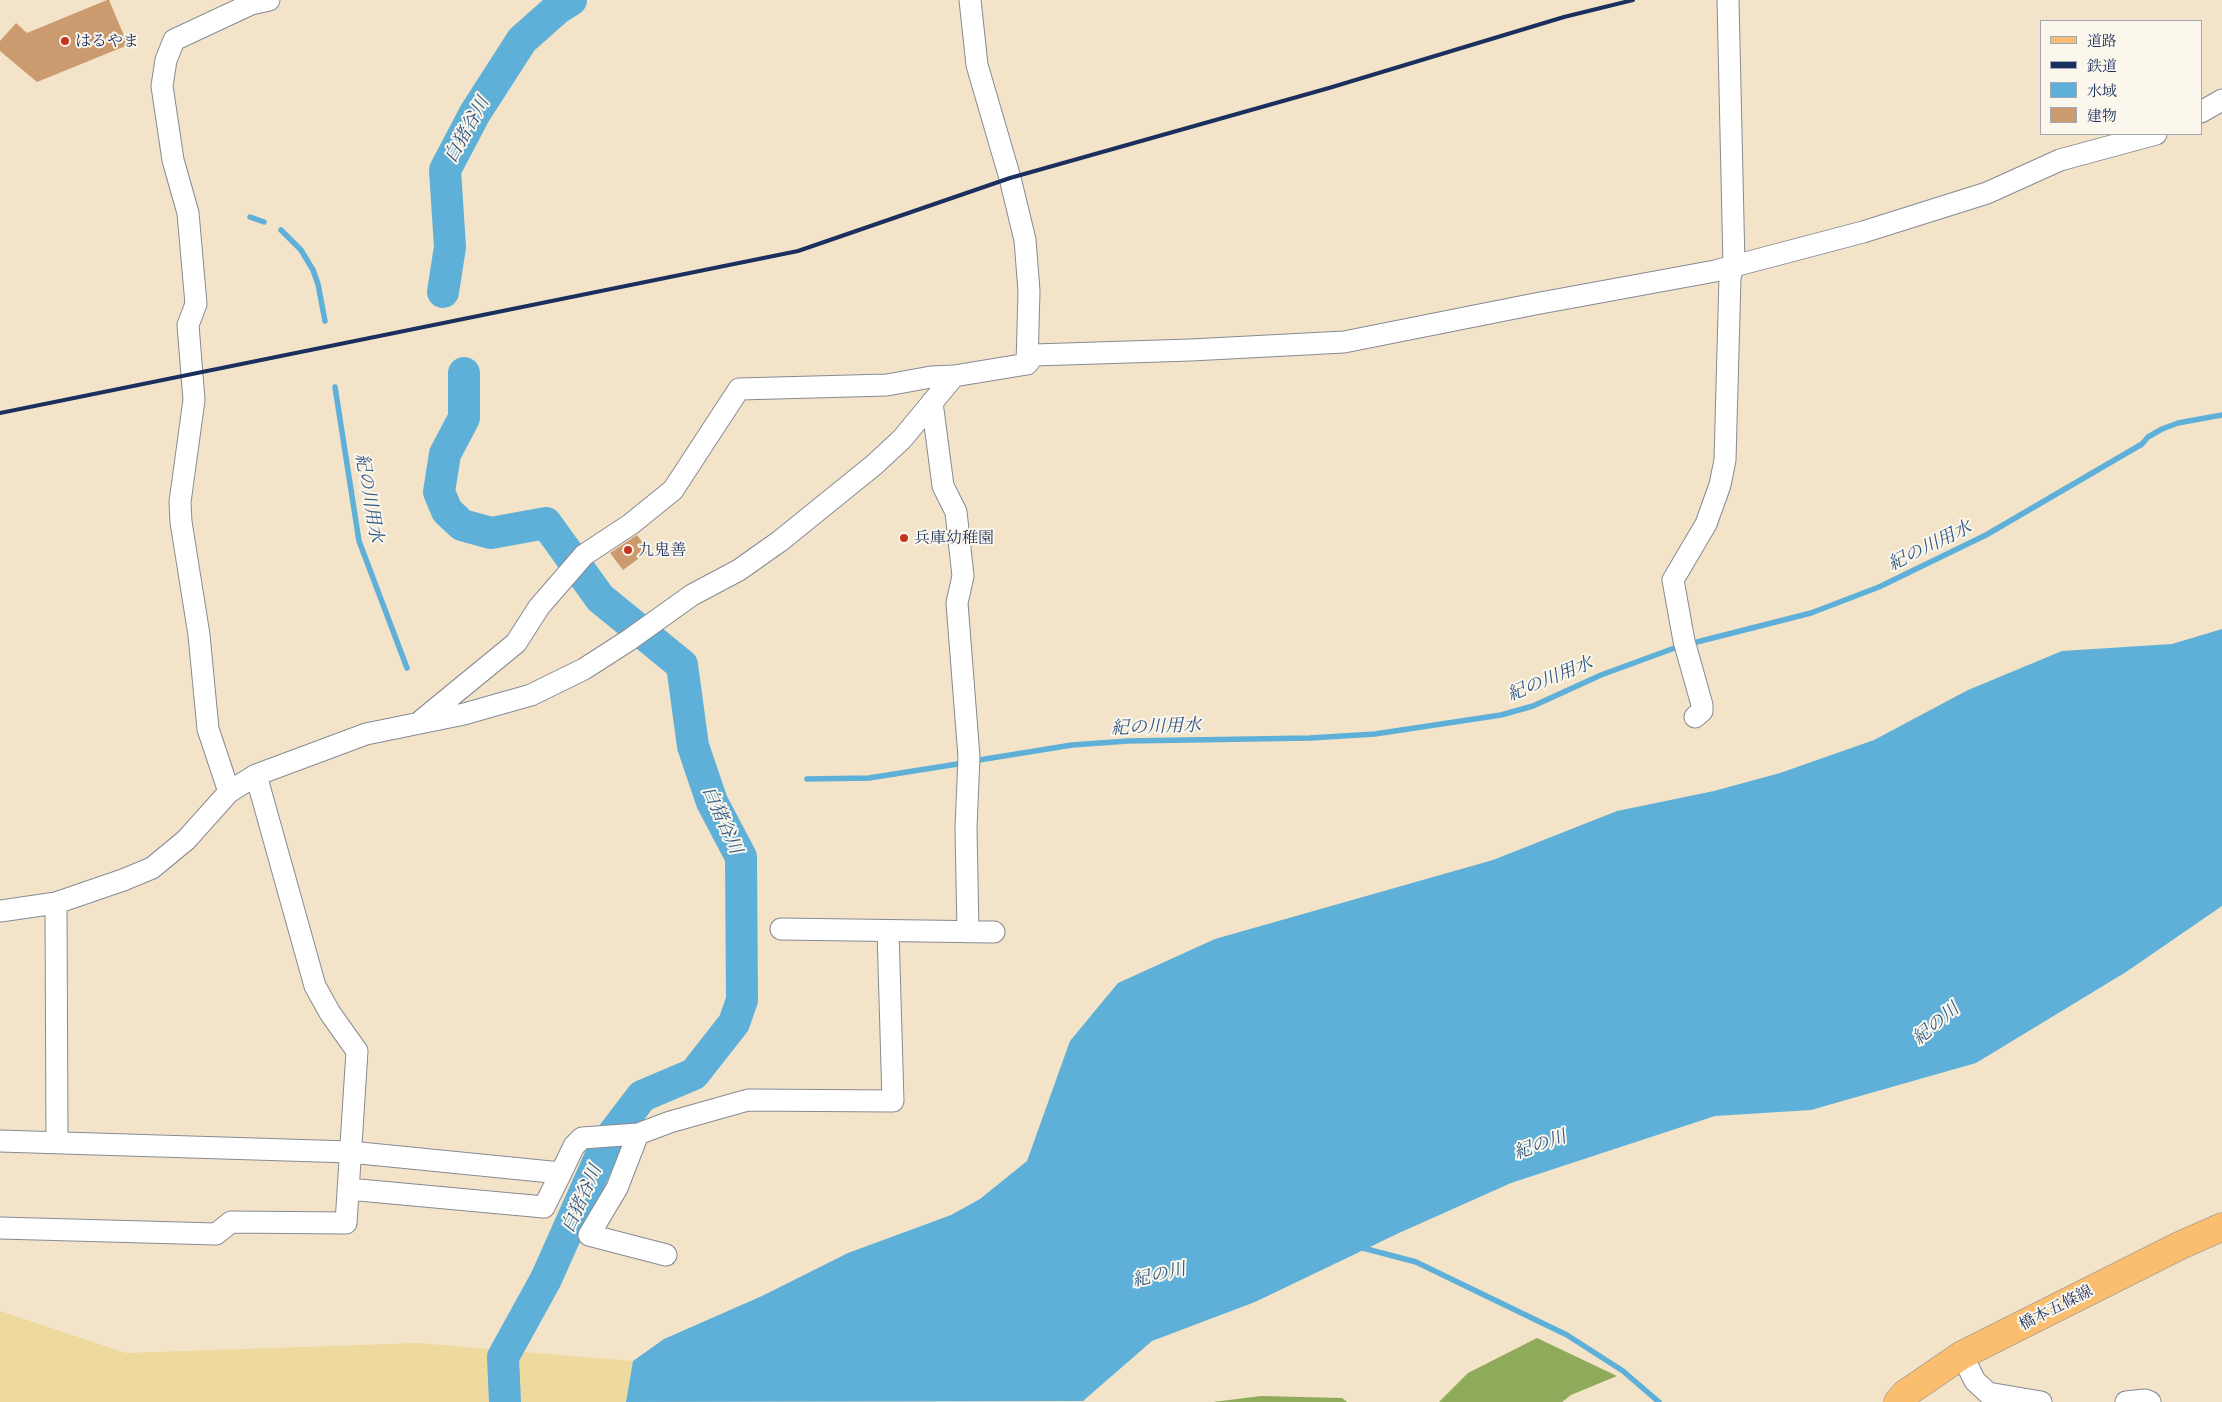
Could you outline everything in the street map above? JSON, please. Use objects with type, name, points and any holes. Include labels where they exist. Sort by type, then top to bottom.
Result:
[{"type":"main road","name":"橋本五條線","points":[[1898,1402],[1905,1394],[1962,1355],[2181,1245],[2222,1227]]},
{"type":"street","points":[[229,792],[208,728],[199,635],[181,522],[180,502],[194,400],[188,325],[196,304],[188,213],[173,160],[162,86],[166,60],[174,40],[251,4],[269,0]]},
{"type":"street","points":[[970,0],[977,65],[1010,178],[1025,240],[1029,291],[1027,364]]},
{"type":"street","points":[[1695,717],[1702,711],[1702,705],[1685,645],[1673,580],[1706,524],[1720,485],[1725,460],[1730,277],[1734,265],[1728,0]]},
{"type":"street","points":[[2202,111],[2222,100]]},
{"type":"street","points":[[420,722],[516,643],[539,607],[574,565],[631,524],[673,490],[739,388],[887,385],[1027,364],[1034,355],[1191,350],[1344,342],[1755,262],[1872,230],[1988,193],[2060,160],[2152,135]]},
{"type":"street","points":[[0,911],[56,903],[152,868],[186,840],[229,792],[256,775],[366,734],[464,714],[531,694],[584,669],[692,595],[739,570],[780,541],[874,465],[902,439],[954,376]]},
{"type":"street","points":[[932,402],[943,486],[956,512],[963,576],[957,603],[970,762],[966,828],[968,932]]},
{"type":"street","points":[[0,1228],[216,1234],[231,1222],[346,1223],[357,1051],[330,1013],[315,986],[256,775]]},
{"type":"street","points":[[56,903],[57,1142]]},
{"type":"street","points":[[780,929],[994,932]]},
{"type":"street","points":[[348,1189],[544,1207],[574,1146],[582,1138],[619,1135],[748,1100],[893,1101],[888,931]]},
{"type":"street","points":[[619,1135],[617,1188],[589,1235],[666,1255]]},
{"type":"street","points":[[0,1141],[350,1152],[561,1173]]},
{"type":"street","points":[[1962,1355],[1975,1381],[1988,1393],[2041,1402]]},
{"type":"street","points":[[2126,1402],[2145,1400],[2150,1402]]},
{"type":"green space","points":[[1537,1338],[1617,1376],[1571,1395],[1562,1402],[1439,1402],[1468,1373]]},
{"type":"green space","points":[[1261,1396],[1342,1398],[1347,1402],[1213,1402]]},
{"type":"sand","points":[[0,1311],[126,1353],[418,1343],[633,1361],[626,1402],[0,1402]]},
{"type":"water","name":"紀の川","points":[[2222,629],[2222,906],[2126,972],[1976,1063],[1811,1110],[1715,1116],[1511,1183],[1399,1233],[1255,1302],[1152,1341],[1083,1401],[626,1402],[633,1361],[664,1339],[762,1296],[848,1253],[951,1215],[980,1199],[1027,1161],[1070,1041],[1118,983],[1215,939],[1493,860],[1617,811],[1714,791],[1780,773],[1874,740],[1968,690],[2062,651],[2172,644]]},
{"type":"building","points":[[109,0],[128,45],[37,82],[0,51],[0,41],[16,23],[27,33]]},
{"type":"building","name":"九鬼善","points":[[637,535],[649,551],[623,570],[610,553]]},
{"type":"waterway","name":"白猪谷川","points":[[443,292],[450,247],[445,170],[475,113],[522,40],[558,8],[571,0]]},
{"type":"waterway","name":"紀の川用水","points":[[250,217],[264,222]]},
{"type":"waterway","name":"紀の川用水","points":[[281,230],[301,250],[313,270],[318,284],[325,321]]},
{"type":"waterway","name":"白猪谷川","points":[[464,373],[464,418],[445,454],[439,492],[447,511],[462,525],[491,533],[546,523],[600,598],[682,665],[693,746],[712,802],[741,857],[742,1000],[734,1023],[694,1074],[642,1096],[607,1142],[546,1279],[503,1357],[505,1402]]},
{"type":"waterway","name":"紀の川用水","points":[[335,387],[359,541],[407,668]]},
{"type":"waterway","name":"紀の川用水","points":[[1689,644],[1811,613],[1879,587],[1986,535],[2142,444],[2148,437],[2162,429],[2178,423],[2222,415]]},
{"type":"waterway","name":"紀の川用水","points":[[973,761],[1072,745],[1128,741],[1310,738],[1375,734],[1501,715],[1533,706],[1601,675],[1680,646]]},
{"type":"waterway","name":"紀の川用水","points":[[807,779],[869,778],[964,763]]},
{"type":"waterway","points":[[1359,1247],[1416,1262],[1567,1335],[1623,1371],[1659,1402]]},
{"type":"railway","points":[[0,413],[798,251],[1010,178],[1329,88],[1564,17],[1633,0]]},
{"type":"place","name":"はるやま","points":[[65,41]]},
{"type":"place","name":"兵庫幼稚園","points":[[904,538]]},
{"type":"place","name":"九鬼善","points":[[628,550]]}]
